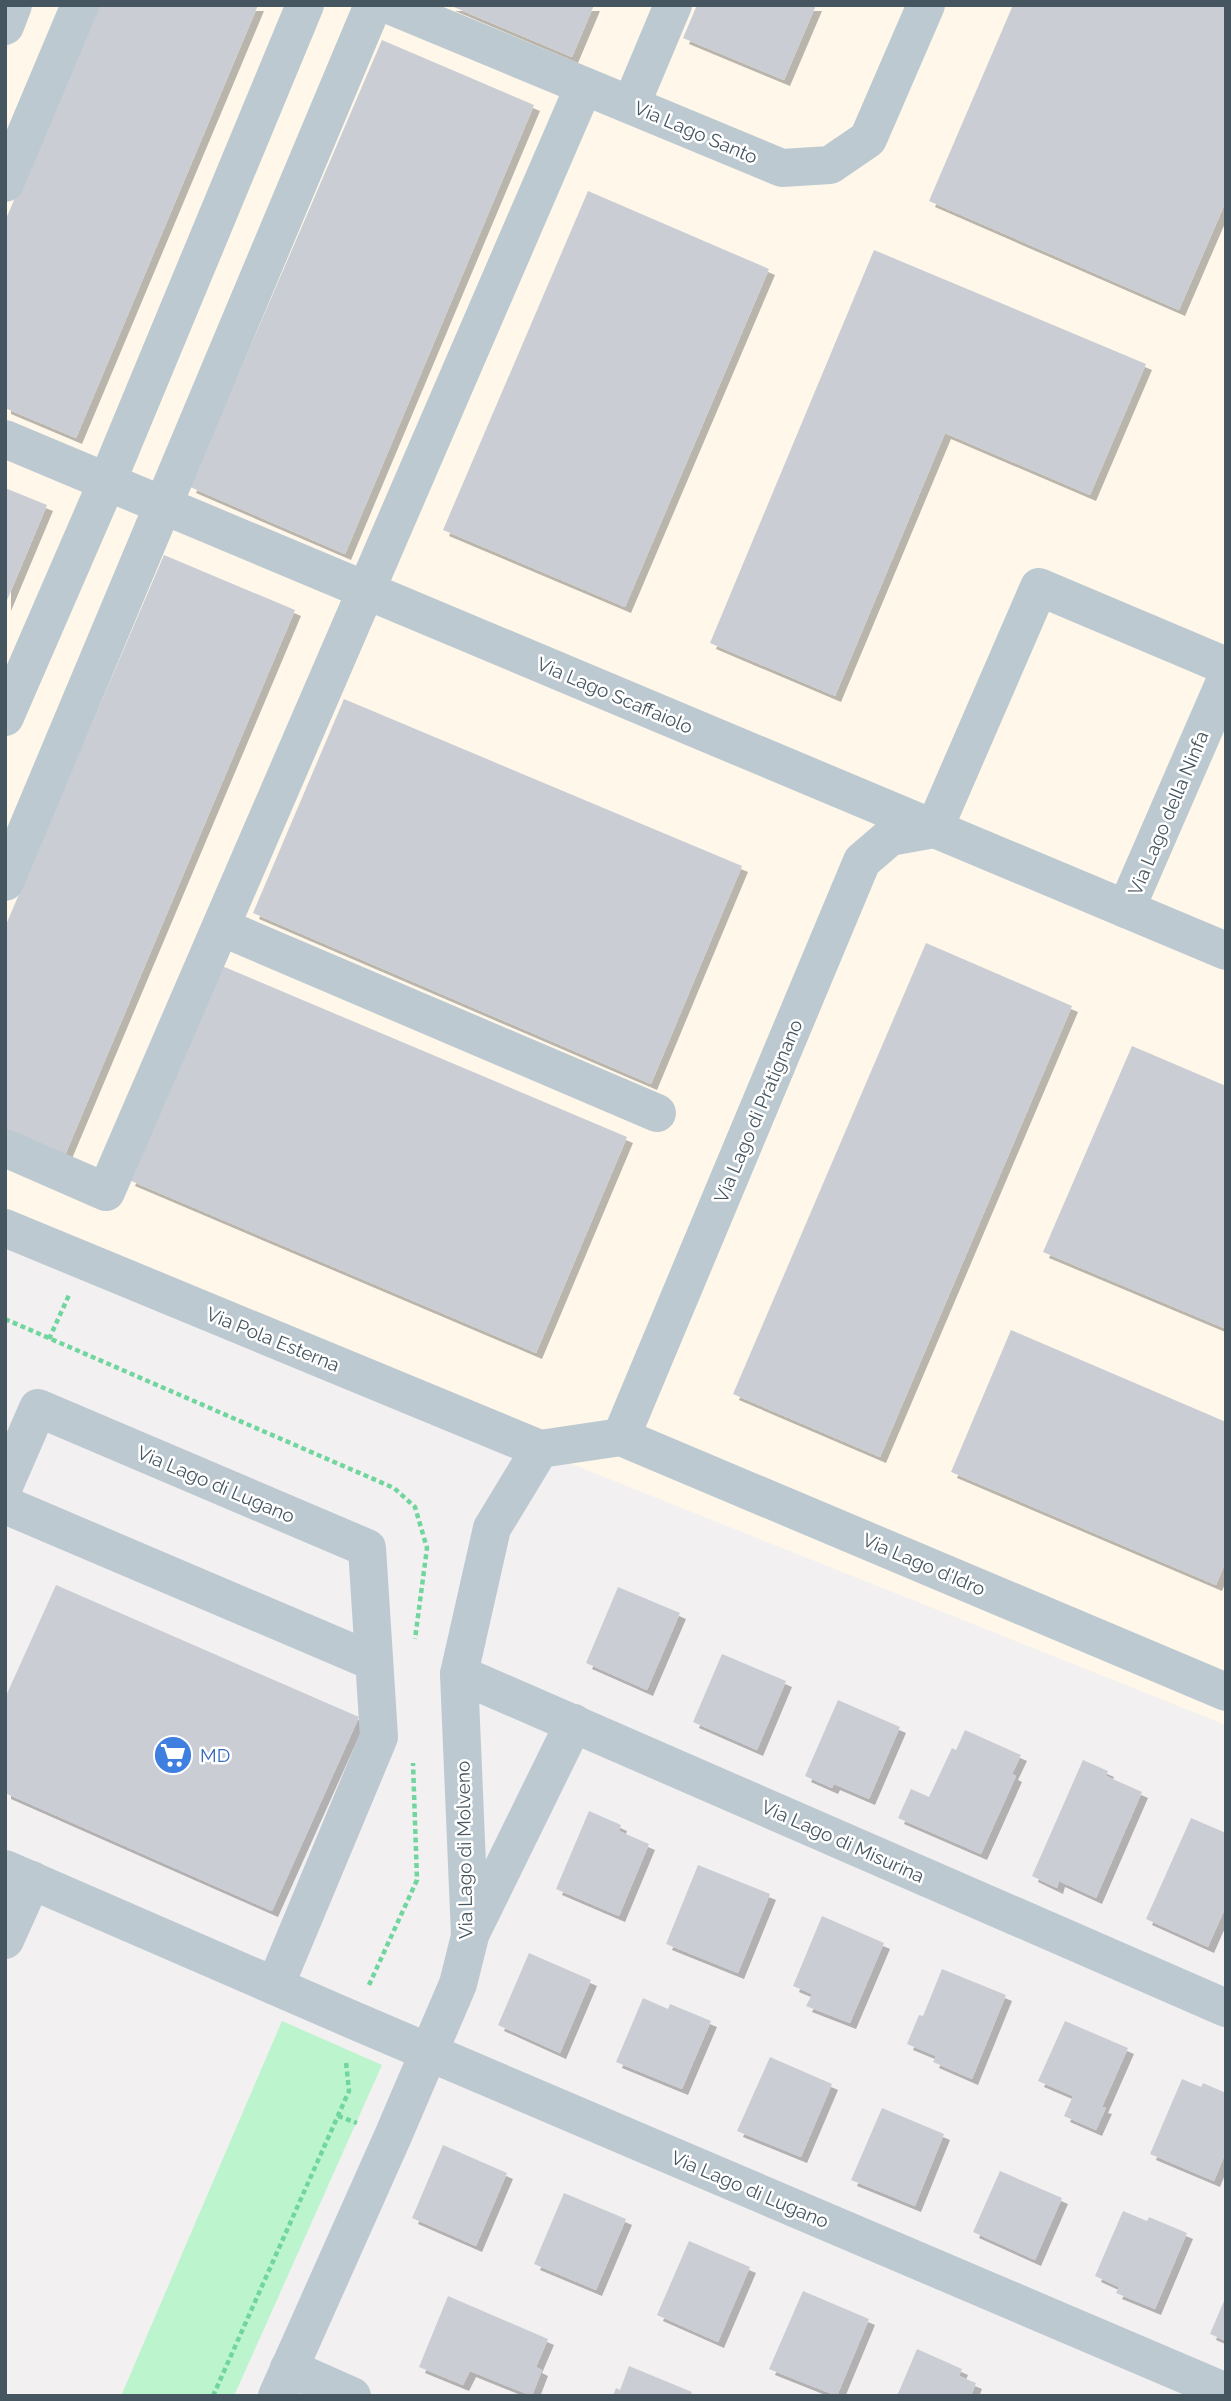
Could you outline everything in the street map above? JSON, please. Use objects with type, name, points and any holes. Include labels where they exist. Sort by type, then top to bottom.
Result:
[{"type":"street","points":[[5,26],[13,5]]},
{"type":"street","points":[[5,183],[80,5]]},
{"type":"street","points":[[5,717],[107,482],[305,5]]},
{"type":"street","points":[[5,882],[373,5]]},
{"type":"street","name":"Via Lago Santo","points":[[389,5],[782,168],[830,165],[868,139],[926,5]]},
{"type":"street","points":[[631,105],[673,5]]},
{"type":"street","points":[[5,1148],[106,1192],[584,86]]},
{"type":"street","name":"Via Lago Scaffaiolo","points":[[5,439],[1226,951]]},
{"type":"street","points":[[934,829],[1039,587],[1226,666]]},
{"type":"street","name":"Via Lago della Ninfa","points":[[1126,909],[1226,679]]},
{"type":"street","name":"Via Lago di Pratignano","points":[[621,1437],[862,861],[890,837],[934,829]]},
{"type":"street","points":[[221,927],[657,1113]]},
{"type":"street","name":"Via Pola Esterna","points":[[5,1228],[540,1450]]},
{"type":"street","name":"Via Lago di Lugano","points":[[5,1484],[38,1408],[366,1548],[379,1737],[275,1986]]},
{"type":"street","points":[[540,1450],[621,1437]]},
{"type":"street","name":"Via Lago d'Idro","points":[[621,1437],[1226,1692]]},
{"type":"street","name":"Via Lago di Molveno","points":[[283,2382],[458,1984],[470,1936],[460,1674],[492,1528],[540,1450]]},
{"type":"street","points":[[5,1505],[374,1662]]},
{"type":"street","name":"Via Lago di Misurina","points":[[460,1674],[1226,2008]]},
{"type":"street","points":[[470,1936],[574,1723]]},
{"type":"street","points":[[5,1940],[18,1874]]},
{"type":"street","name":"Via Lago di Lugano","points":[[18,1874],[353,2020],[1226,2392]]},
{"type":"street","points":[[283,2382],[352,2396]]},
{"type":"path","points":[[5,1319],[394,1489],[415,1507],[427,1548],[414,1649]]},
{"type":"path","points":[[213,2396],[349,2091],[344,2039],[417,1880],[413,1757]]},
{"type":"shaded area","points":[[27,5],[1226,5],[1226,1725],[5,1238],[5,55]]},
{"type":"green space","points":[[282,2021],[382,2065],[234,2396],[121,2396]]},
{"type":"building","points":[[98,5],[258,5],[76,438],[5,408],[5,221]]},
{"type":"building","points":[[449,5],[594,5],[572,57]]},
{"type":"building","points":[[697,5],[816,5],[784,80],[683,38]]},
{"type":"building","points":[[1013,5],[1226,5],[1226,201],[1179,310],[929,201]]},
{"type":"building","points":[[382,40],[534,105],[345,554],[190,487]]},
{"type":"building","points":[[588,191],[769,269],[625,607],[443,530]]},
{"type":"building","points":[[874,250],[1146,364],[1090,495],[945,433],[835,696],[710,643]]},
{"type":"building","points":[[5,488],[47,505],[5,605]]},
{"type":"building","points":[[164,555],[295,610],[65,1155],[5,1129],[5,927]]},
{"type":"building","points":[[344,699],[742,866],[651,1084],[253,913]]},
{"type":"building","points":[[926,943],[1072,1006],[880,1457],[733,1394]]},
{"type":"building","points":[[222,966],[627,1137],[536,1353],[129,1180]]},
{"type":"building","points":[[1132,1046],[1226,1086],[1224,1328],[1043,1252]]},
{"type":"building","points":[[1011,1330],[1226,1422],[1226,1561],[1216,1585],[951,1472]]},
{"type":"building","name":"MD","points":[[56,1585],[359,1717],[272,1911],[5,1793],[5,1698]]},
{"type":"building","points":[[618,1587],[680,1613],[647,1690],[586,1663]]},
{"type":"building","points":[[722,1654],[786,1681],[757,1750],[693,1722]]},
{"type":"building","points":[[838,1700],[900,1727],[869,1799],[834,1784],[832,1788],[805,1776]]},
{"type":"building","points":[[965,1730],[1021,1755],[1012,1774],[1016,1776],[981,1854],[898,1818],[911,1789],[929,1797],[952,1748],[956,1750]]},
{"type":"building","points":[[1083,1760],[1108,1771],[1106,1776],[1142,1792],[1096,1898],[1059,1881],[1057,1888],[1032,1876]]},
{"type":"building","points":[[589,1811],[621,1825],[619,1831],[649,1844],[619,1916],[556,1889]]},
{"type":"building","points":[[1191,1818],[1226,1833],[1226,1906],[1208,1947],[1146,1919]]},
{"type":"building","points":[[698,1865],[770,1894],[738,1973],[666,1944]]},
{"type":"building","points":[[822,1916],[884,1943],[850,2023],[806,2006],[812,1994],[793,1986]]},
{"type":"building","points":[[529,1953],[591,1980],[560,2053],[498,2025]]},
{"type":"building","points":[[942,1969],[1006,1995],[972,2079],[933,2062],[936,2056],[907,2044],[919,2015],[923,2016]]},
{"type":"building","points":[[643,1998],[668,2009],[670,2004],[711,2021],[682,2089],[616,2062]]},
{"type":"building","points":[[1065,2021],[1128,2048],[1102,2107],[1106,2108],[1096,2130],[1064,2116],[1073,2096],[1038,2081]]},
{"type":"building","points":[[770,2057],[832,2084],[801,2157],[737,2131]]},
{"type":"building","points":[[1182,2079],[1201,2087],[1203,2083],[1226,2093],[1226,2152],[1214,2181],[1150,2154]]},
{"type":"building","points":[[882,2108],[944,2134],[915,2206],[851,2180]]},
{"type":"building","points":[[443,2145],[507,2173],[476,2246],[412,2218]]},
{"type":"building","points":[[1000,2171],[1062,2198],[1035,2260],[973,2232]]},
{"type":"building","points":[[564,2193],[626,2219],[596,2290],[534,2264]]},
{"type":"building","points":[[1123,2211],[1147,2221],[1149,2217],[1187,2233],[1155,2309],[1116,2293],[1119,2287],[1095,2276]]},
{"type":"building","points":[[689,2241],[750,2267],[718,2342],[657,2315]]},
{"type":"building","points":[[803,2291],[869,2319],[837,2396],[769,2369]]},
{"type":"building","points":[[448,2296],[548,2339],[536,2367],[542,2370],[532,2396],[470,2371],[463,2385],[419,2367]]},
{"type":"building","points":[[1226,2296],[1226,2341],[1210,2334]]},
{"type":"building","points":[[917,2349],[962,2369],[959,2376],[976,2383],[971,2396],[897,2396]]},
{"type":"building","points":[[629,2366],[692,2392],[690,2396],[613,2396],[616,2388],[620,2390]]},
{"type":"place","name":"MD","points":[[173,1755]]}]
